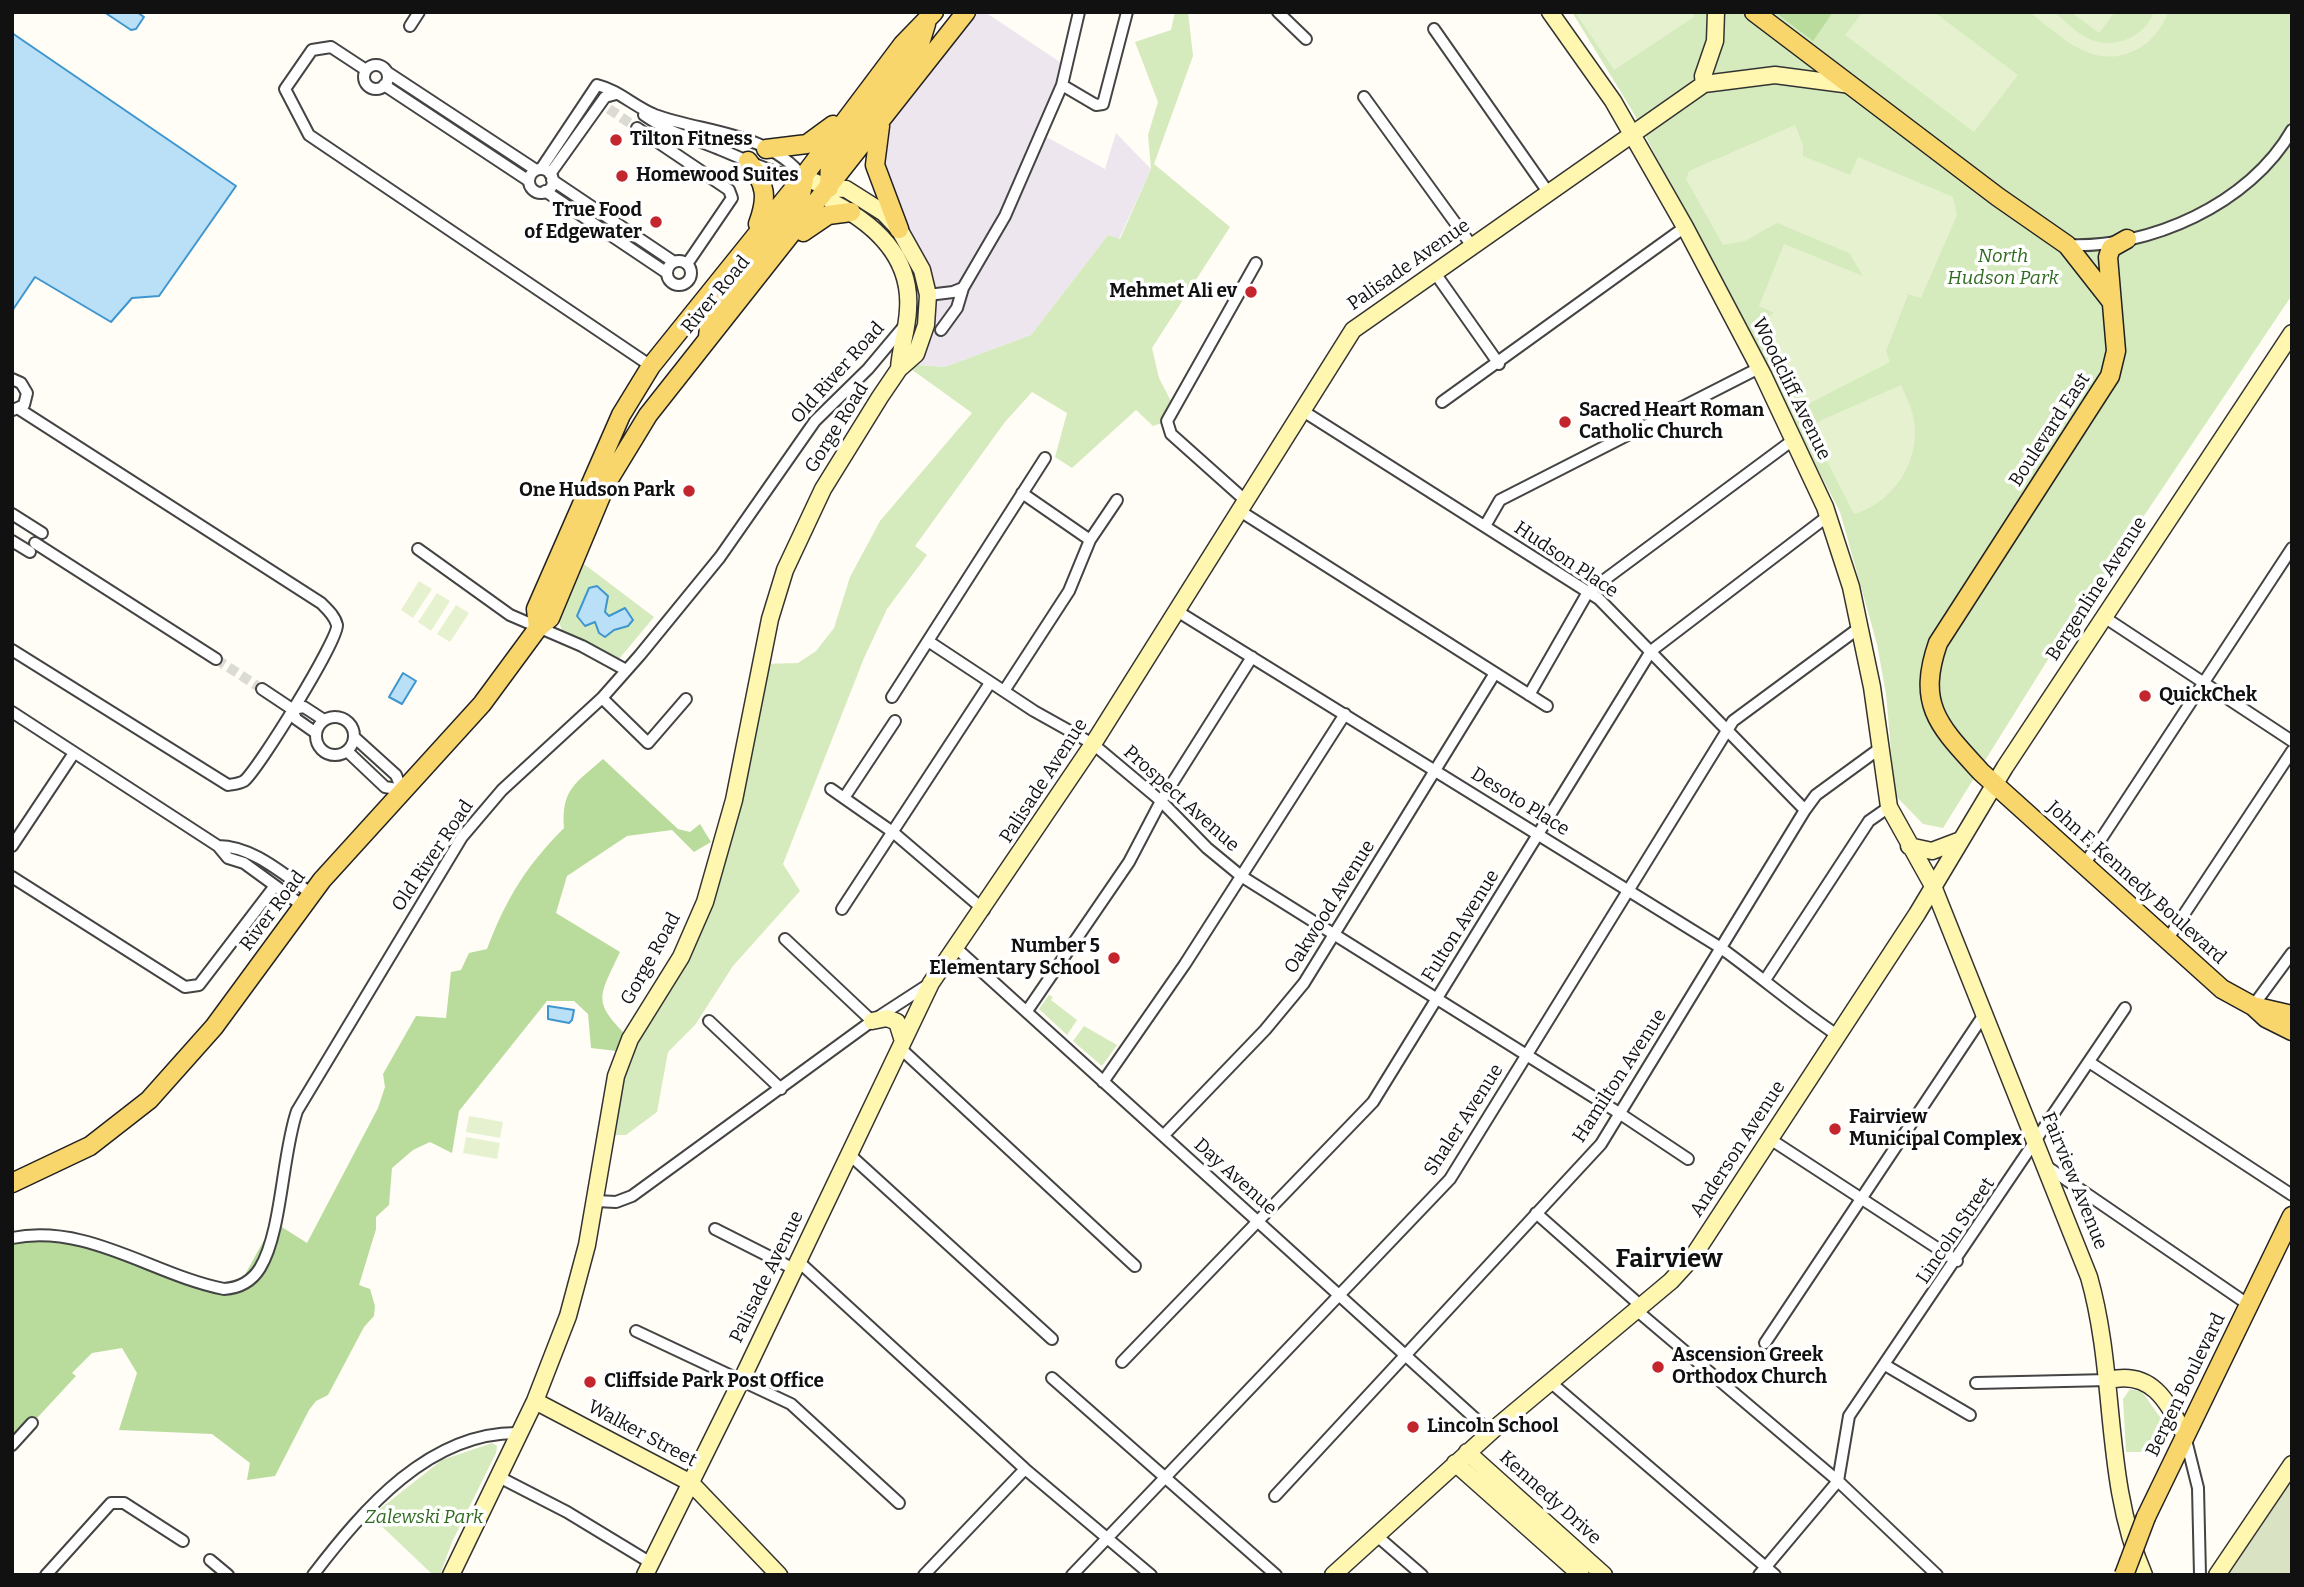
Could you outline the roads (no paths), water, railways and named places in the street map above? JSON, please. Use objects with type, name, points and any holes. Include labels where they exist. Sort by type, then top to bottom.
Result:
[{"type":"main road","name":"River Road","points":[[12,1183],[90,1146],[149,1100],[214,1027],[307,900],[505,677],[538,628],[550,618],[606,484],[626,448],[708,337],[725,321],[966,12]]},
{"type":"main road","name":"Woodcliff Avenue","points":[[1550,12],[1632,132],[1685,227],[1759,368],[1828,516],[1851,587],[1872,687],[1889,807],[1896,824]]},
{"type":"main road","points":[[1716,12],[1715,41],[1703,76],[1704,84],[1774,75],[1851,85]]},
{"type":"main road","points":[[1754,12],[2067,245],[2113,304]]},
{"type":"main road","name":"River Road","points":[[538,628],[536,609],[587,487],[621,415],[651,366],[752,237],[803,177],[903,44],[931,17]]},
{"type":"main road","points":[[828,188],[830,160],[918,50],[931,17]]},
{"type":"main road","name":"Palisade Avenue","points":[[648,1569],[931,983],[984,910],[1093,744],[1353,330],[1704,84]]},
{"type":"main road","points":[[766,149],[807,144],[857,104]]},
{"type":"main road","points":[[881,123],[875,165],[899,229]]},
{"type":"main road","points":[[748,161],[765,188],[766,202],[752,237]]},
{"type":"main road","points":[[708,337],[710,318],[717,306],[800,199],[803,177]]},
{"type":"main road","name":"Gorge Road","points":[[451,1575],[536,1401],[568,1316],[596,1201],[612,1097],[623,1057],[630,1039],[681,957],[705,902],[736,789],[770,619],[785,570],[823,489],[899,369],[916,354],[926,325],[928,295],[914,253],[899,229],[884,213],[846,189],[828,188],[803,177]]},
{"type":"main road","name":"Gorge Road","points":[[828,188],[832,202],[874,227],[897,257],[909,295],[899,369]]},
{"type":"main road","points":[[776,255],[828,215],[851,212]]},
{"type":"main road","name":"Boulevard East","points":[[1995,785],[1945,733],[1935,716],[1928,686],[1931,664],[1938,643],[1971,589],[2110,376],[2116,351],[2108,255],[2111,248],[2127,239]]},
{"type":"main road","name":"Bergenline Avenue","points":[[1942,871],[2104,617],[2287,350],[2292,332]]},
{"type":"main road","name":"John F. Kennedy Boulevard","points":[[1995,785],[2222,989],[2253,1006],[2266,1018],[2292,1031]]},
{"type":"main road","name":"Fairview Avenue","points":[[1896,824],[1933,886],[2089,1277],[2100,1321],[2109,1380],[2125,1529],[2144,1575]]},
{"type":"main road","points":[[1909,846],[1932,851],[1961,840]]},
{"type":"main road","name":"Anderson Avenue","points":[[1333,1575],[1490,1432],[1671,1281],[1692,1258],[1942,871]]},
{"type":"main road","name":"John F. Kennedy Boulevard","points":[[2253,1006],[2292,1015]]},
{"type":"main road","points":[[872,1021],[887,1018],[897,1022],[901,1044]]},
{"type":"main road","name":"Bergen Boulevard","points":[[2124,1575],[2146,1517],[2184,1434],[2292,1216]]},
{"type":"main road","points":[[2109,1380],[2123,1377],[2143,1380],[2175,1416],[2184,1434]]},
{"type":"main road","name":"Walker Street","points":[[536,1401],[691,1483],[775,1573]]},
{"type":"main road","name":"Kennedy Drive","points":[[1468,1452],[1521,1510],[1576,1563],[1604,1575]]},
{"type":"main road","name":"Kennedy Drive","points":[[1455,1463],[1521,1510]]},
{"type":"main road","points":[[2217,1575],[2292,1464]]},
{"type":"street","points":[[410,26],[419,12]]},
{"type":"street","points":[[941,330],[957,309],[963,288],[1005,216],[1062,85],[1079,12]]},
{"type":"street","points":[[1062,85],[1096,105],[1103,104],[1127,12]]},
{"type":"street","points":[[1278,12],[1306,39]]},
{"type":"street","points":[[1434,29],[1548,192]]},
{"type":"street","points":[[366,70],[331,47],[312,50],[285,89],[310,135],[651,366]]},
{"type":"street","points":[[387,72],[384,85],[377,89],[367,85],[364,78],[366,70],[375,65],[387,72],[545,173],[674,262],[687,264]]},
{"type":"street","points":[[384,85],[529,181],[536,192],[545,191],[667,273],[675,284],[684,284],[691,272],[687,264]]},
{"type":"street","points":[[545,191],[545,173],[597,85],[616,94],[670,133],[783,175],[803,177]]},
{"type":"street","points":[[1364,97],[1472,246]]},
{"type":"street","points":[[635,107],[697,126],[719,129],[791,162],[803,177]]},
{"type":"street","points":[[637,128],[729,190],[732,198],[687,264]]},
{"type":"street","points":[[2067,245],[2091,246],[2127,239],[2182,222],[2221,204],[2264,170],[2292,130]]},
{"type":"street","points":[[529,181],[545,173]]},
{"type":"street","points":[[1442,402],[1499,364],[1685,227]]},
{"type":"street","points":[[667,273],[674,262]]},
{"type":"street","points":[[1256,262],[1169,415],[1168,428],[1243,506],[1547,706]]},
{"type":"street","points":[[1435,273],[1499,364]]},
{"type":"street","points":[[928,295],[963,288]]},
{"type":"street","name":"Old River Road","points":[[12,1238],[42,1234],[79,1240],[224,1289],[242,1285],[262,1264],[272,1234],[288,1142],[297,1111],[462,837],[502,790],[602,698],[720,557],[815,421],[860,377],[907,323]]},
{"type":"street","points":[[1485,526],[1500,500],[1759,368]]},
{"type":"street","points":[[12,379],[22,383],[27,393],[15,410],[331,613],[337,625],[334,640],[245,780],[228,785],[12,650]]},
{"type":"street","name":"Hudson Place","points":[[1303,411],[1588,592],[1651,651],[1805,810]]},
{"type":"street","points":[[1529,695],[1588,592],[1793,440]]},
{"type":"street","points":[[892,697],[1045,458]]},
{"type":"street","points":[[1022,492],[1090,540]]},
{"type":"street","points":[[1004,691],[1069,592],[1090,540],[1117,500]]},
{"type":"street","points":[[12,514],[36,543],[216,659]]},
{"type":"street","name":"Fulton Avenue","points":[[1122,1362],[1373,1102],[1651,651],[1828,516]]},
{"type":"street","points":[[12,541],[36,543]]},
{"type":"street","points":[[2084,864],[2292,548]]},
{"type":"street","points":[[418,549],[510,615],[582,646],[626,670]]},
{"type":"street","name":"Desoto Place","points":[[1177,611],[1721,948],[1765,980],[1791,1004],[1837,1035]]},
{"type":"street","points":[[2104,617],[2292,741]]},
{"type":"street","name":"Shaler Avenue","points":[[1072,1575],[1450,1179],[1733,721],[1859,628]]},
{"type":"street","name":"Prospect Avenue","points":[[928,641],[990,683],[1093,744],[1161,800],[1207,848],[1241,876],[1332,936],[1528,1055],[1688,1159]]},
{"type":"street","points":[[1027,1011],[1129,862],[1161,800],[1252,657]]},
{"type":"street","name":"Oakwood Avenue","points":[[1164,1135],[1287,1005],[1495,673]]},
{"type":"street","points":[[842,909],[990,683]]},
{"type":"street","points":[[262,689],[292,709],[296,719],[316,733],[322,751],[334,755],[347,751],[354,737]]},
{"type":"street","points":[[602,698],[649,743],[686,699]]},
{"type":"street","points":[[292,709],[304,708],[324,720]]},
{"type":"street","points":[[12,712],[218,846],[228,858],[244,863],[274,887],[307,900]]},
{"type":"street","points":[[1103,1082],[1241,876],[1345,714]]},
{"type":"street","points":[[316,733],[324,720],[334,717],[344,719],[352,727],[354,737],[396,775],[402,790]]},
{"type":"street","points":[[844,798],[895,721]]},
{"type":"street","name":"Hamilton Avenue","points":[[1275,1496],[1601,1144],[1805,810],[1816,795],[1879,749]]},
{"type":"street","points":[[347,751],[385,787],[402,790]]},
{"type":"street","points":[[2167,940],[2292,751]]},
{"type":"street","points":[[12,846],[74,752]]},
{"type":"street","points":[[831,789],[894,833],[984,910]]},
{"type":"street","points":[[1765,980],[1869,821],[1889,807]]},
{"type":"street","points":[[218,846],[233,846],[251,853],[307,900]]},
{"type":"street","points":[[12,877],[185,987],[199,985],[274,887]]},
{"type":"street","points":[[785,939],[872,1021]]},
{"type":"street","name":"Day Avenue","points":[[956,948],[1490,1432]]},
{"type":"street","points":[[2253,1006],[2292,953]]},
{"type":"street","points":[[596,1201],[616,1202],[632,1196],[872,1021],[931,983]]},
{"type":"street","name":"Lincoln Street","points":[[1838,1481],[1849,1416],[1957,1261],[2125,1008]]},
{"type":"street","points":[[1765,1343],[1985,1013]]},
{"type":"street","points":[[709,1021],[781,1089]]},
{"type":"street","points":[[901,1044],[1135,1266]]},
{"type":"street","points":[[2089,1062],[2292,1195]]},
{"type":"street","points":[[1770,1139],[1957,1261]]},
{"type":"street","points":[[850,1155],[1052,1339]]},
{"type":"street","points":[[2046,1165],[2249,1305]]},
{"type":"street","points":[[1536,1213],[1638,1307],[1838,1481],[1937,1575]]},
{"type":"street","points":[[715,1229],[796,1265],[949,1398],[1025,1469],[1151,1575]]},
{"type":"street","points":[[635,1331],[791,1404],[899,1503]]},
{"type":"street","points":[[1885,1365],[1970,1415]]},
{"type":"street","points":[[1052,1378],[1276,1575]]},
{"type":"street","points":[[1976,1383],[2109,1380]]},
{"type":"street","points":[[1549,1381],[1762,1570],[1775,1575]]},
{"type":"street","points":[[12,1446],[32,1423]]},
{"type":"street","points":[[313,1575],[362,1513],[407,1475],[446,1450],[487,1436],[521,1433]]},
{"type":"street","points":[[2184,1434],[2198,1488],[2200,1575]]},
{"type":"street","points":[[924,1575],[1025,1469]]},
{"type":"street","points":[[499,1477],[567,1512],[648,1569]]},
{"type":"street","points":[[1762,1570],[1838,1481]]},
{"type":"street","points":[[46,1575],[111,1503],[124,1503],[183,1541]]},
{"type":"street","points":[[1377,1536],[1422,1575]]},
{"type":"street","points":[[209,1560],[228,1575]]},
{"type":"water","points":[[104,12],[137,12],[144,17],[136,29],[131,30]]},
{"type":"water","points":[[12,33],[236,186],[159,296],[132,298],[111,322],[35,277],[12,311]]},
{"type":"water","points":[[597,586],[608,596],[605,612],[609,616],[625,608],[633,620],[628,626],[614,630],[605,637],[599,633],[595,622],[585,626],[577,616],[589,588]]},
{"type":"water","points":[[403,673],[416,681],[402,704],[389,697]]},
{"type":"water","points":[[548,1006],[574,1010],[572,1020],[569,1023],[548,1019]]},
{"type":"tunnel","points":[[584,92],[637,128]]},
{"type":"tunnel","points":[[216,659],[262,689]]},
{"type":"place","name":"Tilton Fitness","points":[[616,140]]},
{"type":"place","name":"Homewood Suites","points":[[622,176]]},
{"type":"place","name":"True Food of Edgewater","points":[[656,222]]},
{"type":"place","name":"Mehmet Ali ev","points":[[1251,292]]},
{"type":"place","name":"Sacred Heart Roman Catholic Church","points":[[1565,422]]},
{"type":"place","name":"One Hudson Park","points":[[689,491]]},
{"type":"place","name":"QuickChek","points":[[2145,696]]},
{"type":"place","name":"Number 5 Elementary School","points":[[1114,958]]},
{"type":"place","name":"Fairview Municipal Complex","points":[[1835,1129]]},
{"type":"place","name":"Ascension Greek Orthodox Church","points":[[1658,1367]]},
{"type":"place","name":"Cliffside Park Post Office","points":[[590,1382]]},
{"type":"place","name":"Lincoln School","points":[[1413,1427]]},
{"type":"district","name":"Fairview","points":[[1669,1260]]},
{"type":"park label","name":"North Hudson Park","points":[[2003,268]]},
{"type":"park label","name":"Zalewski Park","points":[[424,1518]]}]
